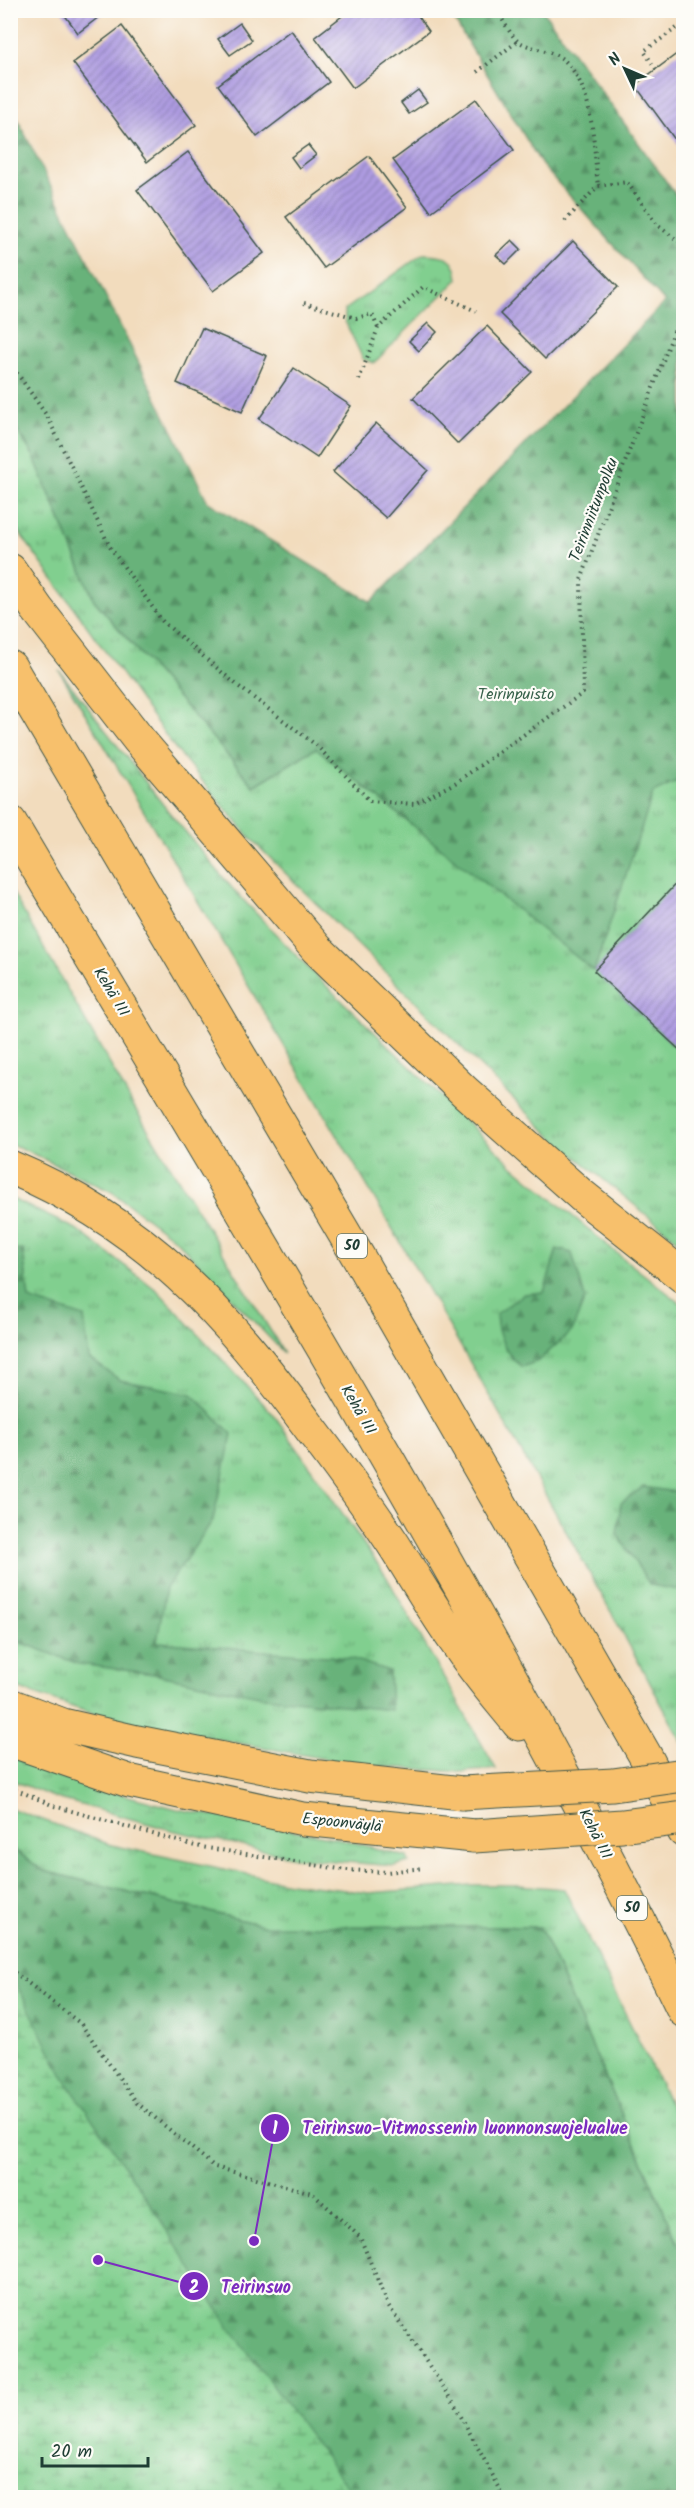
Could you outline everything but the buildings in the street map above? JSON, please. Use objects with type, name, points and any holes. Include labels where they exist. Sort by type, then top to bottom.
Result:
[{"type":"main road","points":[[10,570],[37,609],[139,740],[317,949],[464,1091],[581,1194],[684,1277]]},
{"type":"main road","name":"50","points":[[10,667],[372,1280],[640,1747],[684,1831]]},
{"type":"main road","name":"Kehä III","points":[[10,822],[434,1542],[581,1805],[684,2011]]},
{"type":"main road","points":[[10,1167],[74,1197],[131,1234],[181,1276],[223,1318],[270,1373],[329,1453],[391,1540],[458,1646],[581,1805]]},
{"type":"main road","points":[[10,1705],[63,1725],[206,1756],[310,1776],[462,1793],[613,1785],[684,1775]]},
{"type":"main road","name":"Espoonväylä","points":[[10,1740],[129,1781],[303,1820],[474,1836],[622,1826],[684,1818]]},
{"type":"path","points":[[496,10],[518,41],[565,61],[579,80],[587,99],[598,186]]},
{"type":"path","points":[[656,69],[644,51],[684,23]]},
{"type":"path","points":[[477,72],[518,41]]},
{"type":"path","points":[[566,221],[598,186],[627,182],[657,225],[684,245]]},
{"type":"path","points":[[359,380],[378,328],[423,287],[476,311]]},
{"type":"path","points":[[304,303],[356,318],[372,314],[378,328]]},
{"type":"path","points":[[683,310],[684,303]]},
{"type":"path","name":"Teirinniitunpolku","points":[[10,363],[47,416],[110,547],[163,622],[238,686],[316,745],[370,801],[414,804],[455,783],[583,693],[581,580],[683,310]]},
{"type":"path","points":[[10,1787],[54,1806],[195,1846],[346,1870],[387,1872],[432,1867]]},
{"type":"path","points":[[10,1969],[81,2024],[136,2103],[215,2167],[312,2193],[360,2237],[388,2305],[451,2398],[500,2487],[502,2498]]},
{"type":"green space","name":"Teirinpuisto","points":[[449,11],[543,11],[683,205],[683,875],[595,971],[683,1054],[683,1245],[552,1137],[250,838],[175,748],[11,521],[10,420],[33,455],[94,600],[254,786],[316,748],[371,603],[665,302],[542,165]]},
{"type":"green space","name":"Teirinpuisto","points":[[449,11],[543,11],[683,205],[683,779],[653,793],[594,971],[316,748],[254,786],[94,600],[33,455],[11,420],[10,104],[208,502],[371,602],[665,302],[542,165]]},
{"type":"green space","points":[[423,254],[448,258],[455,265],[458,279],[374,363],[363,359],[345,321],[345,310]]},
{"type":"green space","points":[[59,670],[168,811],[232,888],[310,970],[513,1166],[619,1255],[683,1305],[683,1744],[456,1337]]},
{"type":"green space","points":[[11,890],[133,1105],[284,1353],[177,1241],[112,1192],[11,1145]]},
{"type":"green space","points":[[10,1198],[76,1229],[158,1291],[274,1415],[386,1576],[496,1769],[462,1772],[358,1765],[105,1718],[11,1686]]},
{"type":"green space","points":[[557,1249],[572,1253],[585,1298],[572,1331],[538,1361],[522,1367],[511,1357],[503,1343],[497,1313],[524,1294],[544,1292]]},
{"type":"green space","points":[[23,1250],[29,1299],[84,1317],[89,1358],[120,1380],[192,1394],[232,1434],[213,1520],[166,1588],[157,1642],[350,1658],[389,1671],[391,1710],[264,1697],[154,1674],[79,1664],[11,1639],[10,1251]]},
{"type":"green space","points":[[643,1487],[681,1493],[683,1498],[683,1597],[679,1590],[650,1585],[617,1534],[621,1503]]},
{"type":"green space","points":[[10,1756],[61,1778],[177,1809],[341,1839],[407,1857],[409,1862],[394,1866],[299,1858],[171,1830],[56,1798],[11,1780]]},
{"type":"green space","points":[[10,1808],[111,1845],[289,1883],[369,1893],[472,1885],[518,1885],[564,1889],[683,2131],[683,2255],[540,1927],[266,1926],[44,1871],[11,1847]]},
{"type":"green space","points":[[10,1847],[44,1871],[266,1926],[540,1927],[683,2255],[683,2497],[11,2497]]},
{"type":"green space","points":[[10,1971],[64,2078],[145,2196],[228,2325],[355,2497],[11,2497]]},
{"type":"place","name":"Teirinsuo-Vitmossenin luonnonsuojelualue","points":[[254,2241]]},
{"type":"place","name":"Teirinsuo","points":[[98,2260]]}]
